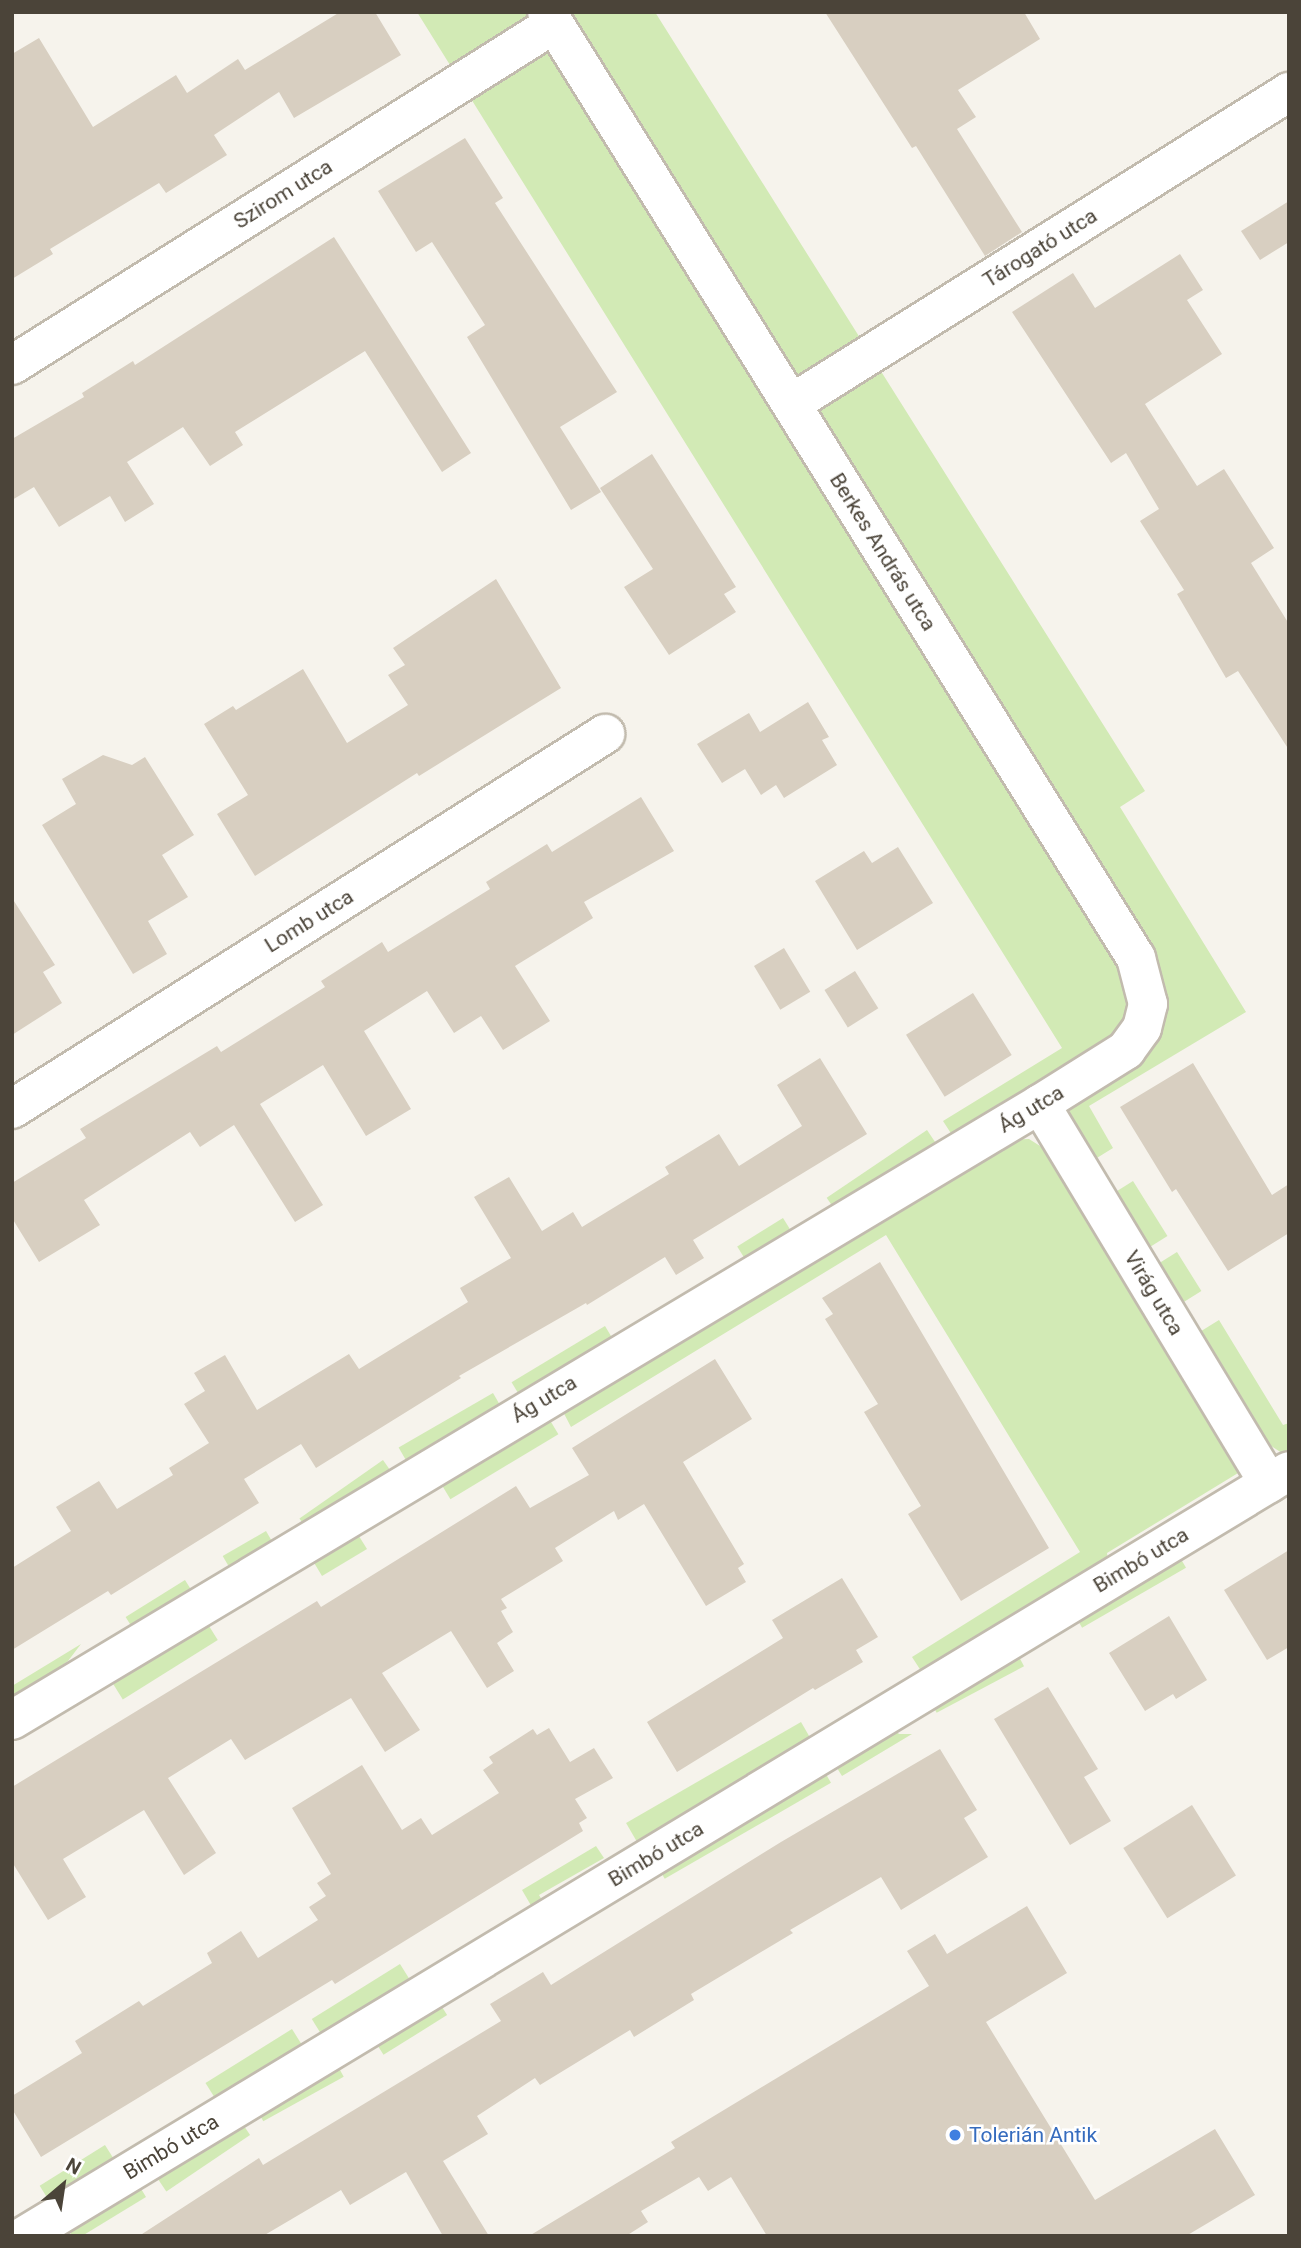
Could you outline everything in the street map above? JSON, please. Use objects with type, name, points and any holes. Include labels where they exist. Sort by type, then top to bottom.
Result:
[{"type":"street","name":"Szirom utca","points":[[12,365],[550,18]]},
{"type":"street","name":"Berkes András utca","points":[[550,18],[1136,958],[1148,1004],[1142,1028],[1126,1050],[1077,1080]]},
{"type":"street","name":"Tárogató utca","points":[[791,404],[1289,92]]},
{"type":"street","name":"Lomb utca","points":[[12,1109],[605,734]]},
{"type":"street","name":"Ág utca","points":[[12,1720],[1077,1080]]},
{"type":"street","name":"Virág utca","points":[[1040,1104],[1279,1477]]},
{"type":"street","name":"Bimbó utca","points":[[24,2236],[1279,1477]]},
{"type":"green space","points":[[417,12],[655,12],[1145,791],[1120,807],[1246,1012],[1089,1106],[1113,1148],[1092,1161],[1069,1125],[1069,1113],[1073,1103],[1072,1062],[967,1126],[954,1138],[943,1121],[1062,1048]]},
{"type":"green space","points":[[927,1130],[939,1148],[839,1216],[827,1198]]},
{"type":"green space","points":[[1029,1139],[1048,1151],[1243,1470],[1107,1553],[1108,1561],[925,1677],[912,1657],[1080,1552],[886,1235],[571,1427],[559,1404],[1007,1140]]},
{"type":"green space","points":[[1133,1181],[1167,1236],[1148,1248],[1113,1193]]},
{"type":"green space","points":[[783,1218],[795,1237],[749,1265],[737,1247]]},
{"type":"green space","points":[[1177,1252],[1201,1291],[1180,1304],[1156,1265]]},
{"type":"green space","points":[[1219,1320],[1283,1425],[1289,1423],[1289,1452],[1282,1453],[1265,1442],[1198,1333]]},
{"type":"green space","points":[[605,1326],[616,1344],[522,1400],[512,1382]]},
{"type":"green space","points":[[493,1393],[504,1412],[410,1467],[399,1448]]},
{"type":"green space","points":[[545,1412],[558,1434],[450,1499],[437,1477]]},
{"type":"green space","points":[[383,1460],[394,1476],[310,1534],[299,1519]]},
{"type":"green space","points":[[266,1531],[274,1545],[231,1570],[223,1556]]},
{"type":"green space","points":[[357,1533],[367,1549],[322,1576],[310,1556]]},
{"type":"green space","points":[[1178,1554],[1186,1568],[1082,1628],[1074,1614]]},
{"type":"green space","points":[[185,1580],[195,1596],[136,1633],[126,1617]]},
{"type":"green space","points":[[204,1618],[218,1640],[123,1699],[109,1677]]},
{"type":"green space","points":[[81,1644],[68,1661],[46,1677],[37,1694],[12,1709],[12,1686]]},
{"type":"green space","points":[[1017,1653],[1024,1666],[937,1713],[930,1699]]},
{"type":"green space","points":[[801,1722],[813,1743],[638,1844],[626,1823]]},
{"type":"green space","points":[[892,1727],[899,1734],[912,1734],[842,1776],[837,1768],[874,1746],[880,1735]]},
{"type":"green space","points":[[823,1769],[831,1783],[665,1879],[657,1865]]},
{"type":"green space","points":[[596,1846],[604,1858],[539,1895],[547,1908],[536,1914],[522,1890]]},
{"type":"green space","points":[[400,1964],[413,1985],[325,2040],[312,2019]]},
{"type":"green space","points":[[437,1999],[447,2015],[383,2055],[373,2039]]},
{"type":"green space","points":[[292,2029],[305,2050],[219,2104],[205,2083]]},
{"type":"green space","points":[[335,2061],[344,2077],[263,2121],[255,2106]]},
{"type":"green space","points":[[240,2120],[250,2135],[166,2191],[156,2176]]},
{"type":"green space","points":[[105,2145],[115,2161],[50,2202],[40,2186]]},
{"type":"green space","points":[[137,2182],[146,2197],[82,2236],[72,2236],[66,2225]]},
{"type":"building","points":[[340,12],[375,12],[401,55],[294,118],[279,92],[214,135],[227,155],[166,193],[159,183],[50,249],[53,254],[12,279],[12,54],[39,38],[93,127],[176,75],[187,93],[238,59],[245,70]]},
{"type":"building","points":[[825,12],[1024,12],[1040,39],[958,90],[976,117],[957,129],[1022,232],[985,256],[916,146],[912,148]]},
{"type":"building","points":[[465,138],[503,198],[495,203],[617,392],[560,427],[601,492],[571,510],[467,337],[485,325],[432,242],[416,252],[378,191]]},
{"type":"building","points":[[1289,201],[1289,242],[1260,260],[1241,231]]},
{"type":"building","points":[[334,237],[471,453],[442,472],[365,351],[235,432],[243,445],[210,466],[183,427],[127,462],[154,504],[125,522],[110,496],[59,527],[34,487],[12,500],[12,439],[84,397],[82,393],[133,361],[135,365]]},
{"type":"building","points":[[1180,254],[1203,290],[1187,300],[1222,354],[1145,404],[1197,486],[1224,469],[1274,548],[1251,563],[1289,624],[1289,750],[1238,671],[1226,678],[1177,594],[1184,590],[1140,521],[1159,509],[1126,453],[1111,463],[1012,312],[1073,273],[1095,308]]},
{"type":"building","points":[[652,454],[736,587],[724,594],[736,612],[669,655],[624,587],[653,569],[600,488]]},
{"type":"building","points":[[496,579],[561,688],[419,776],[417,773],[255,876],[217,814],[248,795],[204,724],[233,706],[236,710],[303,669],[347,743],[408,705],[388,675],[405,665],[393,648]]},
{"type":"building","points":[[808,702],[829,737],[822,740],[837,765],[784,798],[776,785],[761,795],[745,769],[722,783],[697,744],[749,713],[760,732]]},
{"type":"building","points":[[103,755],[132,765],[145,757],[194,835],[162,855],[188,897],[148,921],[167,954],[133,974],[42,825],[76,804],[62,779]]},
{"type":"building","points":[[641,797],[674,851],[584,902],[593,918],[515,966],[550,1021],[503,1050],[481,1016],[454,1033],[427,991],[364,1031],[411,1109],[366,1136],[323,1065],[260,1104],[323,1205],[295,1222],[234,1125],[200,1147],[190,1132],[84,1200],[100,1225],[39,1262],[12,1218],[12,1183],[86,1138],[80,1129],[217,1046],[221,1052],[325,987],[321,981],[382,942],[388,952],[490,889],[486,882],[547,844],[552,852]]},
{"type":"building","points":[[898,847],[933,903],[857,950],[815,881],[864,851],[872,863]]},
{"type":"building","points":[[12,898],[55,965],[43,972],[62,1003],[12,1035]]},
{"type":"building","points":[[784,948],[810,992],[780,1010],[754,966]]},
{"type":"building","points":[[855,971],[878,1008],[848,1027],[824,990]]},
{"type":"building","points":[[973,993],[1012,1055],[945,1097],[906,1035]]},
{"type":"building","points":[[820,1058],[867,1134],[693,1240],[704,1258],[676,1275],[665,1257],[587,1305],[586,1303],[459,1376],[461,1378],[316,1468],[301,1444],[244,1479],[259,1503],[111,1595],[108,1591],[12,1650],[12,1568],[71,1531],[56,1507],[99,1481],[117,1509],[173,1475],[169,1468],[209,1443],[184,1404],[205,1391],[194,1373],[225,1355],[257,1410],[349,1354],[359,1369],[468,1302],[460,1288],[511,1258],[474,1197],[509,1177],[542,1231],[573,1212],[582,1227],[669,1174],[665,1167],[719,1134],[739,1166],[802,1126],[777,1085]]},
{"type":"building","points":[[1193,1063],[1272,1195],[1289,1184],[1289,1233],[1228,1271],[1176,1189],[1172,1192],[1120,1107]]},
{"type":"building","points":[[880,1262],[1049,1548],[961,1601],[908,1514],[921,1506],[864,1412],[878,1404],[825,1319],[833,1314],[822,1298]]},
{"type":"building","points":[[715,1359],[752,1419],[683,1462],[744,1564],[738,1568],[746,1582],[706,1606],[644,1504],[618,1520],[614,1511],[555,1548],[563,1561],[501,1599],[507,1608],[501,1611],[513,1632],[497,1643],[514,1671],[487,1688],[451,1631],[382,1673],[420,1730],[385,1752],[351,1698],[245,1760],[231,1739],[168,1778],[216,1853],[184,1875],[144,1810],[63,1859],[86,1897],[48,1920],[12,1862],[12,1787],[317,1601],[321,1607],[516,1486],[530,1508],[589,1475],[572,1448]]},
{"type":"building","points":[[1289,1550],[1289,1647],[1267,1660],[1224,1590]]},
{"type":"building","points":[[842,1578],[878,1637],[856,1650],[863,1662],[815,1690],[813,1688],[677,1772],[647,1722],[783,1638],[772,1620]]},
{"type":"building","points":[[1169,1616],[1207,1680],[1176,1699],[1173,1694],[1145,1711],[1109,1653]]},
{"type":"building","points":[[1048,1687],[1098,1769],[1084,1777],[1111,1821],[1070,1845],[994,1719]]},
{"type":"building","points":[[549,1728],[570,1762],[594,1748],[613,1778],[575,1799],[587,1818],[579,1823],[583,1831],[335,1984],[332,1980],[41,2157],[12,2109],[12,2096],[82,2053],[75,2041],[139,2001],[143,2006],[212,1963],[207,1953],[241,1931],[258,1958],[318,1920],[309,1907],[326,1896],[317,1883],[331,1874],[292,1808],[362,1765],[402,1830],[421,1818],[432,1835],[499,1793],[483,1770],[493,1763],[489,1757],[533,1729],[537,1735]]},
{"type":"building","points":[[940,1749],[977,1810],[964,1818],[988,1857],[901,1910],[881,1877],[790,1930],[793,1933],[691,1994],[694,2000],[634,2037],[630,2030],[540,2085],[535,2078],[477,2116],[488,2134],[443,2161],[489,2236],[443,2236],[406,2172],[350,2205],[341,2190],[263,2236],[139,2236],[259,2158],[263,2165],[501,2021],[490,2004],[543,1972],[551,1985],[781,1842]]},
{"type":"building","points":[[1192,1805],[1236,1875],[1167,1918],[1123,1848]]},
{"type":"building","points":[[1027,1906],[1067,1973],[986,2022],[1095,2200],[1215,2129],[1255,2195],[1186,2236],[767,2236],[731,2177],[708,2191],[699,2177],[641,2211],[648,2222],[626,2236],[529,2236],[675,2148],[671,2142],[929,1986],[907,1951],[935,1934],[947,1954]]},
{"type":"place","name":"Tolerián Antik","points":[[955,2135]]}]
